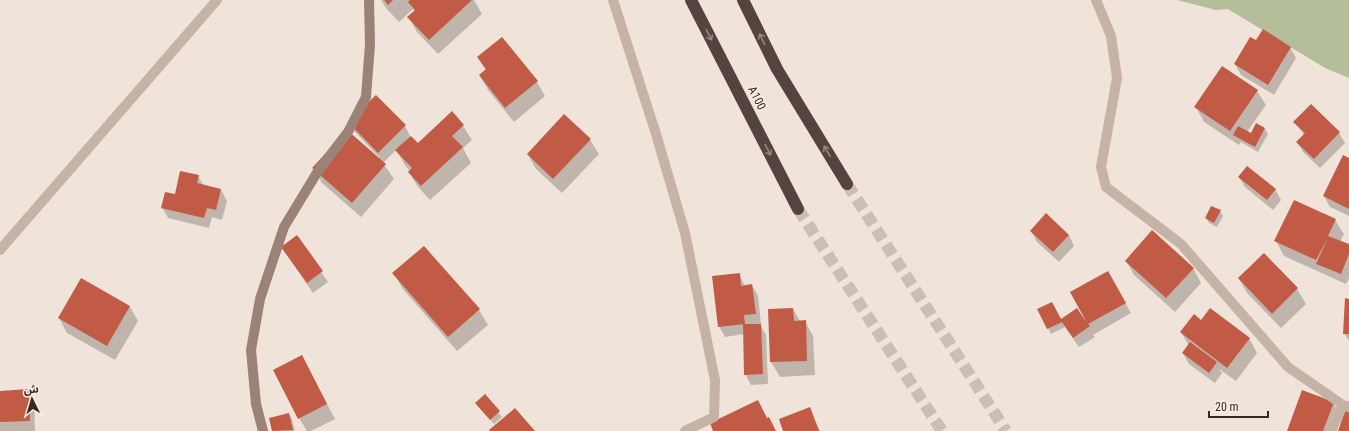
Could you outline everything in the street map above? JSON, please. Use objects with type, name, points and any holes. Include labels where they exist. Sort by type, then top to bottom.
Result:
[{"type":"highway","name":"A100","points":[[691,0],[798,209]]},
{"type":"highway","points":[[743,0],[777,69],[847,184]]},
{"type":"street","points":[[0,250],[217,0]]},
{"type":"street","points":[[264,431],[256,404],[251,350],[260,299],[284,226],[318,171],[348,132],[366,96],[370,44],[369,0]]},
{"type":"street","points":[[613,0],[656,134],[685,233],[715,380],[714,417],[696,428],[685,431]]},
{"type":"street","points":[[1096,0],[1111,36],[1116,78],[1102,167],[1106,187],[1181,244],[1288,367],[1346,406],[1331,431]]},
{"type":"green space","points":[[1177,0],[1349,0],[1349,78],[1325,68],[1228,9],[1216,10]]},
{"type":"building","points":[[384,0],[393,0],[388,5]]},
{"type":"building","points":[[410,0],[472,0],[429,40],[407,17],[415,10],[408,2]]},
{"type":"building","points":[[1263,29],[1291,47],[1268,85],[1234,64],[1250,37],[1256,40]]},
{"type":"building","points":[[502,37],[538,81],[505,108],[479,75],[486,69],[477,57]]},
{"type":"building","points":[[1222,66],[1258,90],[1230,131],[1194,107]]},
{"type":"building","points":[[376,95],[406,125],[378,153],[348,122]]},
{"type":"building","points":[[1311,104],[1340,132],[1314,159],[1296,142],[1305,133],[1293,122]]},
{"type":"building","points":[[452,111],[464,125],[452,136],[463,147],[421,186],[408,172],[412,168],[395,150],[411,136],[418,143]]},
{"type":"building","points":[[564,114],[591,139],[553,179],[527,154]]},
{"type":"building","points":[[1256,123],[1265,128],[1255,147],[1233,135],[1238,126],[1251,133]]},
{"type":"building","points":[[347,130],[386,164],[352,203],[312,168]]},
{"type":"building","points":[[1343,155],[1349,158],[1349,209],[1323,196]]},
{"type":"building","points":[[1247,166],[1276,189],[1267,200],[1238,177]]},
{"type":"building","points":[[180,171],[199,175],[197,183],[221,189],[216,210],[207,208],[204,218],[161,208],[165,192],[175,194]]},
{"type":"building","points":[[1294,200],[1336,219],[1328,236],[1349,244],[1349,254],[1341,274],[1316,264],[1328,238],[1316,260],[1274,241]]},
{"type":"building","points":[[1211,206],[1221,210],[1214,223],[1205,218]]},
{"type":"building","points":[[1046,213],[1069,235],[1053,252],[1030,231]]},
{"type":"building","points":[[1152,230],[1194,268],[1166,298],[1125,261]]},
{"type":"building","points":[[297,235],[323,271],[307,283],[281,247]]},
{"type":"building","points":[[424,246],[480,309],[448,337],[392,273]]},
{"type":"building","points":[[1264,253],[1298,288],[1272,314],[1238,278]]},
{"type":"building","points":[[1108,271],[1126,303],[1088,324],[1090,326],[1073,338],[1062,322],[1047,329],[1037,309],[1052,302],[1061,319],[1077,308],[1087,323],[1070,292]]},
{"type":"building","points":[[740,273],[741,286],[752,284],[756,314],[744,315],[745,324],[718,327],[712,276]]},
{"type":"building","points":[[81,278],[130,306],[107,346],[58,318]]},
{"type":"building","points":[[1345,298],[1349,299],[1349,334],[1343,334]]},
{"type":"building","points":[[793,308],[794,321],[806,320],[807,361],[770,362],[768,309]]},
{"type":"building","points":[[1210,308],[1250,338],[1227,368],[1180,332],[1194,314],[1201,320]]},
{"type":"building","points":[[743,324],[761,324],[763,374],[744,375]]},
{"type":"building","points":[[1190,342],[1217,362],[1209,373],[1182,353]]},
{"type":"building","points":[[302,355],[327,404],[298,419],[273,370]]},
{"type":"building","points":[[29,389],[30,421],[0,422],[0,391]]},
{"type":"building","points":[[1302,390],[1334,402],[1323,431],[1287,431]]},
{"type":"building","points":[[485,394],[500,411],[490,420],[475,403]]},
{"type":"building","points":[[758,400],[767,418],[769,417],[776,431],[713,431],[710,423]]},
{"type":"building","points":[[810,407],[819,431],[783,431],[779,419]]},
{"type":"building","points":[[515,408],[535,431],[489,430]]},
{"type":"building","points":[[1345,411],[1349,412],[1349,431],[1338,431]]},
{"type":"building","points":[[289,413],[293,430],[272,431],[269,418]]},
{"type":"tunnel","points":[[847,184],[1006,431]]},
{"type":"tunnel","points":[[798,209],[942,431]]}]
